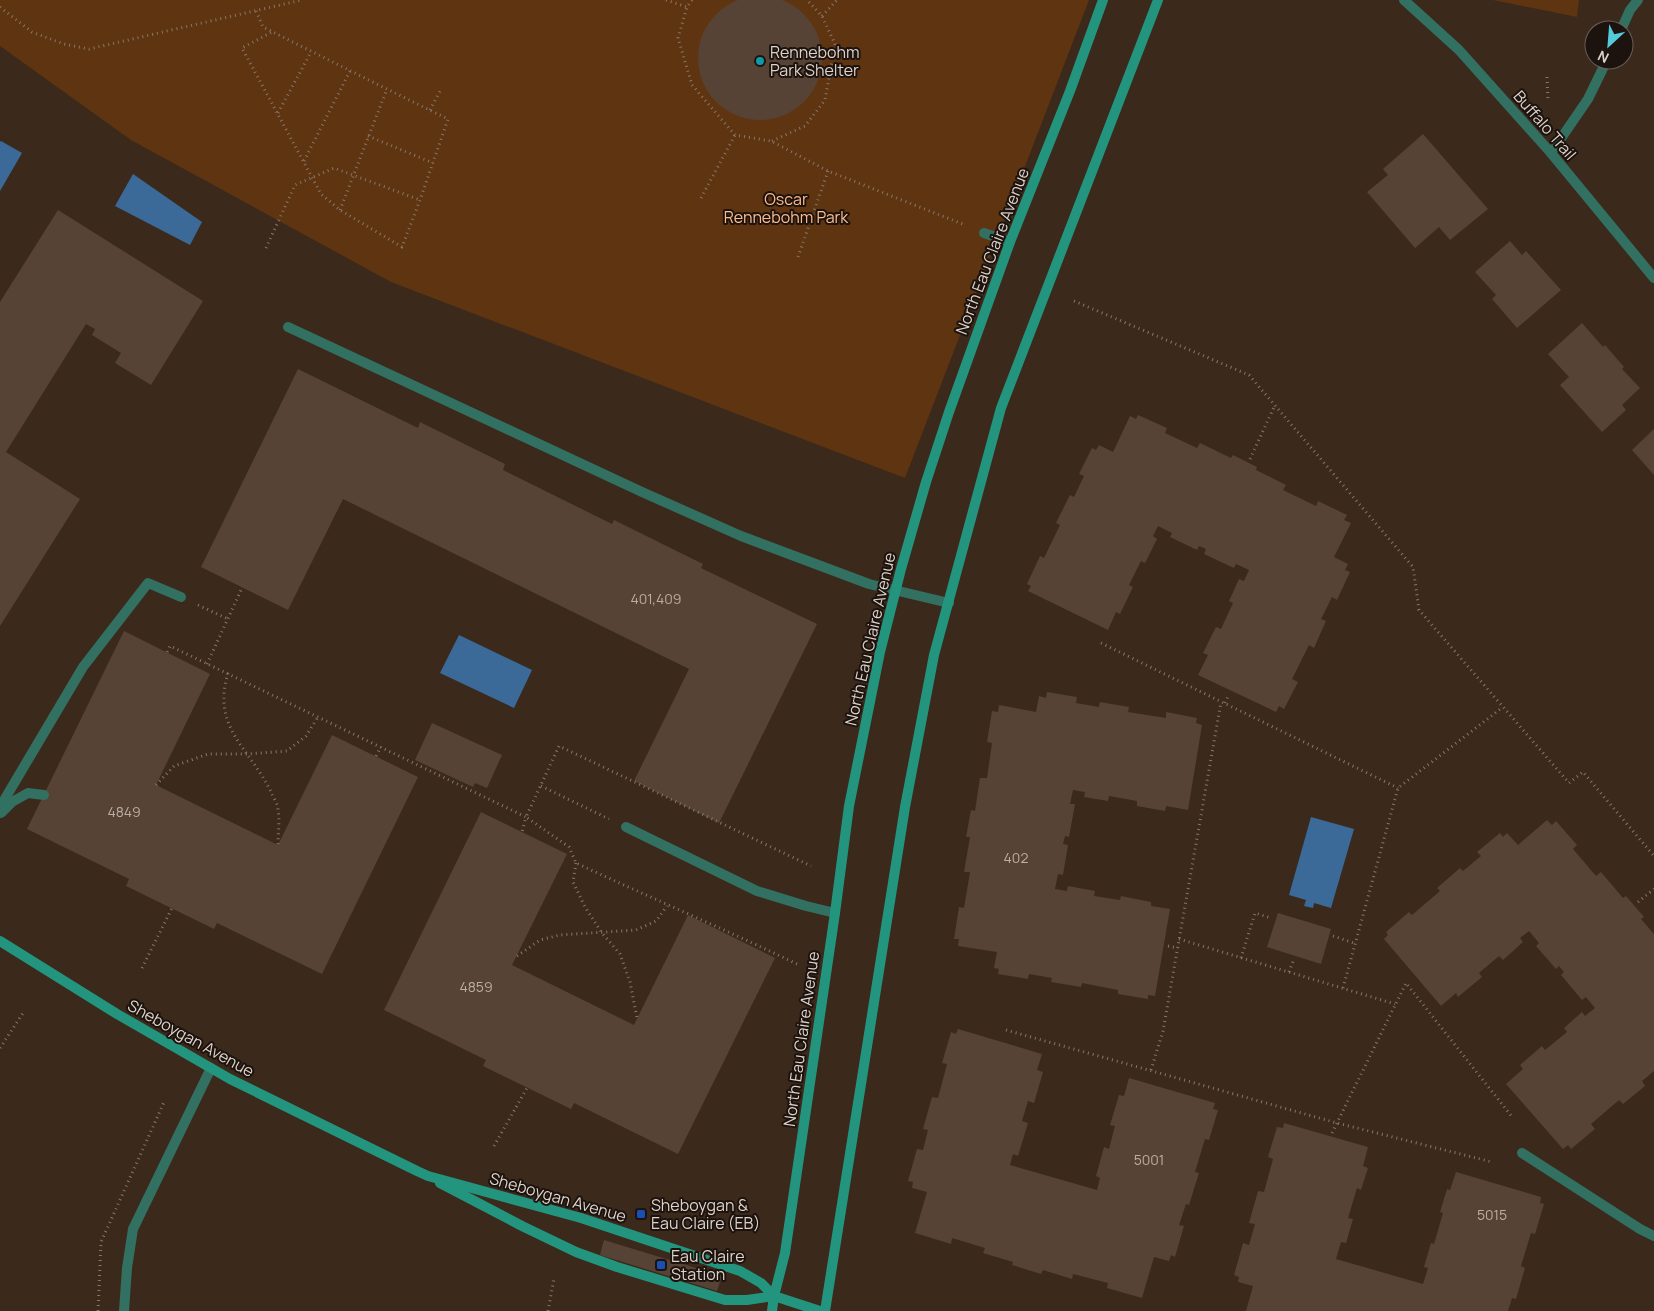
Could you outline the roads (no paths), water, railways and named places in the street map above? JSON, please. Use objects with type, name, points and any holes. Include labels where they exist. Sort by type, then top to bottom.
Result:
[{"type":"street","name":"North Eau Claire Avenue","points":[[772,1311],[785,1253],[849,806],[880,652],[926,482],[949,412],[1010,242],[1070,91],[1103,0]]},
{"type":"street","points":[[825,1311],[905,807],[934,655],[1001,408],[1058,255],[1158,0]]},
{"type":"street","name":"Buffalo Trail","points":[[1404,0],[1459,50],[1551,153],[1654,278]]},
{"type":"street","points":[[1626,20],[1638,0]]},
{"type":"street","points":[[1551,153],[1588,100],[1602,70]]},
{"type":"street","points":[[984,233],[1010,242]]},
{"type":"street","points":[[288,326],[642,492],[732,532],[869,584],[948,603]]},
{"type":"street","points":[[0,807],[82,667],[148,583],[181,597]]},
{"type":"street","points":[[0,814],[12,802],[28,793],[44,795]]},
{"type":"street","points":[[626,827],[757,891],[835,913]]},
{"type":"street","name":"Sheboygan Avenue","points":[[0,941],[117,1014],[211,1068],[576,1252],[617,1267],[725,1300],[747,1300],[774,1296]]},
{"type":"street","points":[[124,1311],[127,1268],[133,1229],[211,1068]]},
{"type":"street","points":[[1522,1152],[1640,1229],[1654,1236]]},
{"type":"street","name":"Sheboygan Avenue","points":[[428,1176],[606,1226],[740,1271],[760,1283],[774,1296]]},
{"type":"street","points":[[774,1296],[820,1311]]},
{"type":"water","points":[[0,142],[22,153],[0,191]]},
{"type":"water","points":[[133,174],[202,222],[190,245],[115,206]]},
{"type":"water","points":[[459,635],[532,670],[514,708],[440,673]]},
{"type":"water","points":[[1311,817],[1354,829],[1331,908],[1314,903],[1313,908],[1304,906],[1306,900],[1289,895]]},
{"type":"place","name":"Rennebohm Park Shelter","points":[[760,61]]},
{"type":"place","name":"Sheboygan & Eau Claire (EB)","points":[[641,1214]]},
{"type":"place","name":"Eau Claire Station","points":[[661,1265]]},
{"type":"park label","name":"Oscar Rennebohm Park","points":[[786,208]]}]
